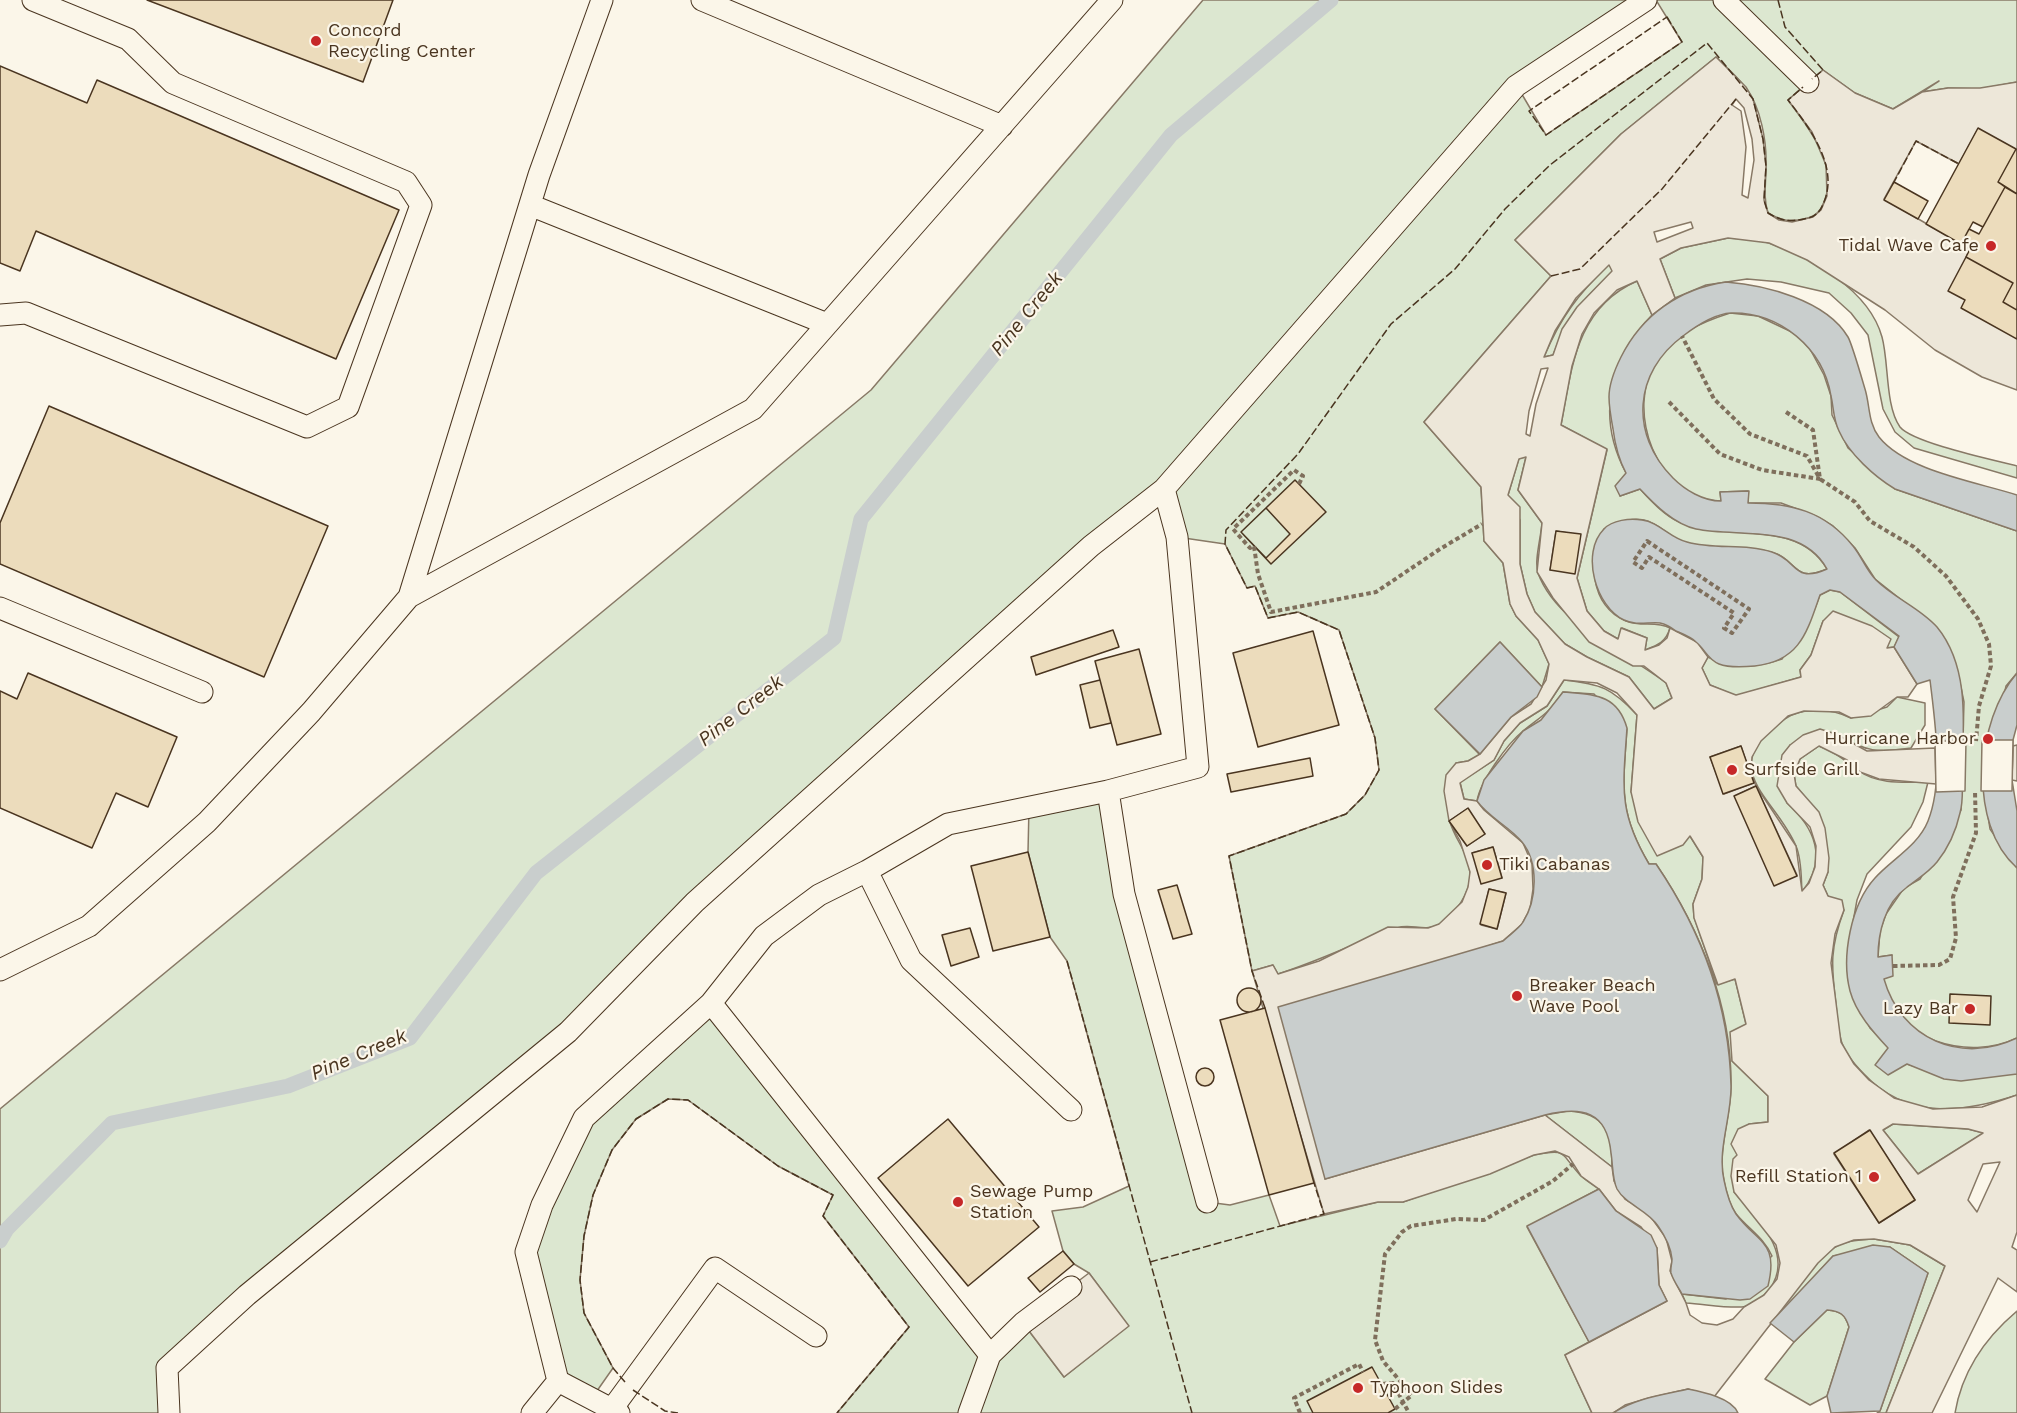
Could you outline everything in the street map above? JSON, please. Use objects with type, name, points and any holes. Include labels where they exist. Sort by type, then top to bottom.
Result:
[{"type":"lane","points":[[0,315],[26,313],[307,427],[348,407],[421,205],[406,182],[174,83],[128,39],[33,0]]},
{"type":"lane","points":[[409,597],[530,205],[602,0]]},
{"type":"lane","points":[[702,0],[1002,126]]},
{"type":"lane","points":[[0,970],[88,926],[207,822],[311,712],[409,597],[753,410],[1113,0]]},
{"type":"lane","points":[[170,1413],[167,1368],[247,1295],[568,1032],[695,902],[1091,546],[1164,489],[1516,86],[1646,0]]},
{"type":"lane","points":[[1724,0],[1808,82]]},
{"type":"lane","points":[[530,205],[827,324]]},
{"type":"lane","points":[[816,1335],[715,1268],[615,1411],[558,1381],[526,1252],[542,1206],[584,1118],[711,1002],[764,936],[819,895],[867,871],[948,824],[1108,791],[1198,766],[1178,537],[1164,489]]},
{"type":"lane","points":[[0,608],[202,692]]},
{"type":"lane","points":[[1108,791],[1124,894],[1207,1202]]},
{"type":"lane","points":[[867,871],[911,960],[1071,1110]]},
{"type":"lane","points":[[711,1002],[990,1355]]},
{"type":"lane","points":[[969,1413],[990,1355],[1023,1323],[1071,1287]]},
{"type":"lane","points":[[532,1413],[558,1381]]},
{"type":"lane","points":[[977,1388],[985,1413]]},
{"type":"path","points":[[1682,336],[1714,399],[1750,434],[1807,456],[1820,479]]},
{"type":"path","points":[[1670,402],[1720,454],[1762,470],[1820,479],[1855,502],[1870,521],[1914,547],[1946,576],[1978,619],[1989,644],[1991,666],[1979,706],[1976,741]]},
{"type":"path","points":[[1786,412],[1813,430],[1820,479]]},
{"type":"path","points":[[1299,484],[1302,476],[1294,470],[1233,529],[1250,548],[1254,546],[1258,574],[1271,612],[1376,592],[1482,524]]},
{"type":"path","points":[[1647,541],[1749,609],[1732,633],[1724,628],[1734,613],[1649,557],[1642,568],[1633,562],[1647,541]]},
{"type":"path","points":[[1893,966],[1939,965],[1950,959],[1956,938],[1953,897],[1976,832],[1975,791]]},
{"type":"path","points":[[1395,1409],[1412,1395],[1383,1361],[1375,1340],[1385,1254],[1402,1232],[1412,1226],[1456,1220],[1484,1220],[1552,1181],[1573,1164]]},
{"type":"path","points":[[1300,1413],[1294,1398],[1359,1364],[1363,1372]]},
{"type":"path","points":[[1382,1384],[1393,1383],[1409,1413]]},
{"type":"green space","points":[[1203,0],[1646,0],[1517,86],[1546,135],[1682,42],[1656,0],[2017,0],[2017,82],[1980,89],[1948,88],[1922,92],[1939,81],[1893,109],[1855,93],[1823,70],[1788,100],[1820,148],[1828,175],[1828,188],[1823,205],[1816,214],[1792,221],[1768,213],[1765,196],[1765,147],[1759,114],[1751,95],[1742,83],[1716,57],[1621,134],[1515,240],[1551,276],[1424,422],[1481,487],[1484,541],[1503,563],[1510,604],[1516,616],[1538,640],[1549,664],[1542,687],[1500,642],[1435,709],[1480,755],[1468,761],[1456,763],[1449,817],[1452,829],[1467,859],[1470,881],[1461,903],[1438,925],[1428,928],[1407,926],[1397,928],[1278,974],[1273,965],[1252,971],[1229,856],[1346,814],[1365,795],[1379,770],[1375,738],[1339,630],[1298,612],[1268,618],[1255,586],[1247,588],[1225,544],[1177,537],[1164,489],[1091,546],[568,1032],[167,1368],[169,1413],[0,1413],[0,1109],[871,390]]},
{"type":"green space","points":[[1728,238],[1754,240],[1786,249],[1837,278],[1865,305],[1875,320],[1884,347],[1892,408],[1900,427],[1908,433],[1937,445],[2017,466],[2017,478],[1914,448],[1895,432],[1883,409],[1868,335],[1851,313],[1829,293],[1781,282],[1747,279],[1706,285],[1675,298],[1660,259],[1681,248]]},
{"type":"green space","points":[[1609,264],[1613,271],[1577,309],[1564,330],[1553,355],[1544,357],[1571,307]]},
{"type":"green space","points":[[1637,281],[1652,315],[1637,332],[1626,350],[1617,370],[1612,390],[1611,431],[1626,473],[1620,496],[1640,489],[1663,512],[1679,522],[1697,528],[1759,534],[1798,543],[1814,553],[1827,569],[1807,574],[1796,569],[1780,555],[1771,552],[1750,548],[1695,545],[1684,542],[1654,524],[1639,519],[1628,520],[1604,529],[1595,553],[1594,567],[1595,580],[1605,605],[1626,621],[1670,628],[1661,642],[1645,650],[1647,638],[1622,628],[1618,639],[1604,631],[1587,611],[1577,578],[1607,450],[1561,425],[1574,361],[1589,323],[1601,307],[1617,293]]},
{"type":"green space","points":[[1730,313],[1758,316],[1796,334],[1810,349],[1824,375],[1831,396],[1832,415],[1848,448],[1895,489],[2017,531],[2017,673],[2006,686],[1984,791],[1990,829],[2017,868],[2017,1038],[1998,1045],[1956,1046],[1936,1041],[1917,1032],[1902,1019],[1890,1002],[1884,978],[1892,955],[1878,957],[1880,931],[1886,914],[1904,888],[1920,879],[1961,810],[1964,702],[1959,678],[1946,642],[1937,628],[1875,579],[1855,548],[1833,526],[1816,516],[1781,503],[1748,503],[1748,491],[1720,492],[1721,501],[1698,497],[1679,486],[1663,469],[1652,448],[1646,425],[1644,402],[1648,379],[1657,359],[1664,350],[1689,330]]},
{"type":"green space","points":[[1526,457],[1518,490],[1542,523],[1537,568],[1547,591],[1560,607],[1594,636],[1666,683],[1672,698],[1654,709],[1629,677],[1565,644],[1535,612],[1527,594],[1520,564],[1520,520],[1508,495],[1519,458]]},
{"type":"green space","points":[[1830,590],[1840,592],[1899,637],[1894,647],[1887,648],[1890,639],[1823,621],[1811,655],[1800,670],[1801,677],[1736,696],[1710,685],[1702,668],[1708,657],[1726,664],[1745,666],[1782,659],[1815,608],[1820,595]]},
{"type":"green space","points":[[1564,680],[1588,683],[1605,689],[1613,693],[1637,715],[1631,792],[1690,836],[1703,857],[1702,879],[1693,904],[1694,917],[1717,984],[1735,979],[1746,1024],[1732,1061],[1768,1096],[1768,1122],[1749,1124],[1738,1155],[1734,1192],[1762,1225],[1776,1250],[1778,1263],[1776,1277],[1769,1290],[1757,1301],[1742,1307],[1686,1303],[1682,1294],[1726,1299],[1772,1256],[1761,1239],[1735,1212],[1727,1194],[1722,1170],[1731,1086],[1726,1027],[1710,969],[1699,942],[1672,889],[1656,864],[1649,864],[1639,846],[1627,814],[1624,767],[1627,729],[1594,694],[1563,692],[1558,700],[1523,731],[1502,754],[1483,784],[1477,801],[1464,799],[1460,782],[1494,760],[1504,741],[1520,723],[1547,706]]},
{"type":"green space","points":[[1897,697],[1925,703],[1925,725],[1911,748],[1872,750],[1836,734],[1790,745],[1787,803],[1811,833],[1816,856],[1815,868],[1802,892],[1798,851],[1787,828],[1756,782],[1751,768],[1753,753],[1764,737],[1792,715],[1818,710],[1851,718],[1887,707]]},
{"type":"green space","points":[[1819,746],[1875,779],[1892,782],[1928,782],[1923,802],[1911,827],[1867,874],[1857,900],[1849,944],[1848,980],[1870,1028],[1907,1064],[1923,1069],[2017,1074],[2017,1095],[1976,1106],[1936,1108],[1917,1106],[1881,1089],[1857,1067],[1845,1050],[1838,1027],[1833,978],[1834,946],[1844,910],[1828,896],[1823,885],[1828,872],[1805,797],[1796,786],[1794,774],[1800,759]]},
{"type":"green space","points":[[1108,791],[1207,1202],[1230,1205],[1269,1195],[1280,1226],[1378,1202],[1403,1202],[1534,1155],[1552,1152],[1562,1154],[1580,1175],[1599,1189],[1527,1227],[1589,1342],[1565,1355],[1592,1413],[837,1413],[909,1327],[823,1216],[833,1195],[778,1166],[688,1100],[668,1099],[636,1119],[612,1150],[593,1195],[584,1236],[580,1280],[584,1313],[613,1368],[592,1398],[558,1381],[526,1252],[584,1118],[711,1003],[990,1355],[1023,1323],[1064,1377],[1128,1326],[1089,1273],[1074,1264],[1063,1251],[1052,1211],[1083,1207],[1129,1186],[1067,961],[1050,937],[1028,852],[1029,807]]},
{"type":"green space","points":[[1568,1111],[1591,1116],[1604,1127],[1610,1144],[1612,1167],[1545,1115]]},
{"type":"green space","points":[[1893,1124],[1968,1129],[1984,1133],[1918,1174],[1883,1130]]},
{"type":"green space","points":[[1874,1239],[1910,1245],[1945,1266],[1886,1413],[1877,1413],[1880,1411],[1928,1273],[1890,1247],[1833,1256],[1765,1330],[1797,1286],[1824,1256],[1843,1243]]},
{"type":"green space","points":[[1827,1310],[1841,1314],[1849,1327],[1827,1396],[1810,1405],[1765,1379],[1794,1342]]},
{"type":"green space","points":[[2017,1311],[2017,1413],[1955,1413],[1969,1369],[1985,1344]]},
{"type":"shaded area","points":[[1716,57],[1746,87],[1753,99],[1763,139],[1766,166],[1764,200],[1768,213],[1779,220],[1792,222],[1813,217],[1821,210],[1827,196],[1826,165],[1812,132],[1788,100],[1823,70],[1855,93],[1893,109],[1922,92],[1948,88],[1980,88],[2017,82],[2017,150],[1978,129],[1959,164],[1916,141],[1884,199],[1970,249],[1966,257],[2017,310],[2017,390],[1982,377],[1935,350],[1885,310],[1807,260],[1769,243],[1728,238],[1681,248],[1660,259],[1675,298],[1652,315],[1637,281],[1617,290],[1594,313],[1582,334],[1572,366],[1561,425],[1607,449],[1577,578],[1587,611],[1604,631],[1618,639],[1621,628],[1647,638],[1645,650],[1659,645],[1667,638],[1670,628],[1697,642],[1708,657],[1702,668],[1710,685],[1736,695],[1801,677],[1800,670],[1811,655],[1823,621],[1833,611],[1872,626],[1891,639],[1887,648],[1894,647],[1917,684],[1908,697],[1897,697],[1871,716],[1851,718],[1839,712],[1804,711],[1788,716],[1761,741],[1752,757],[1751,772],[1756,786],[1796,846],[1802,891],[1809,883],[1815,867],[1816,846],[1810,827],[1787,803],[1777,786],[1782,755],[1790,745],[1803,735],[1820,729],[1836,734],[1867,751],[1935,748],[1936,784],[1879,779],[1860,772],[1847,760],[1819,746],[1800,759],[1794,774],[1796,786],[1819,812],[1825,828],[1829,858],[1828,872],[1823,885],[1828,896],[1842,900],[1844,910],[1835,934],[1831,963],[1841,1042],[1854,1064],[1869,1080],[1894,1098],[1933,1109],[1982,1107],[2017,1095],[2017,1232],[2012,1247],[2017,1250],[2017,1292],[1998,1278],[1932,1413],[1886,1413],[1945,1266],[1910,1245],[1874,1239],[1854,1240],[1835,1247],[1818,1263],[1714,1397],[1688,1389],[1625,1405],[1613,1413],[1592,1413],[1565,1355],[1667,1301],[1659,1285],[1657,1248],[1641,1227],[1616,1211],[1599,1189],[1581,1176],[1569,1157],[1555,1151],[1534,1155],[1490,1174],[1403,1202],[1378,1202],[1324,1214],[1252,971],[1273,965],[1278,974],[1319,961],[1388,927],[1428,928],[1439,924],[1462,902],[1468,887],[1470,872],[1460,841],[1449,821],[1444,791],[1446,775],[1456,763],[1468,761],[1480,754],[1511,717],[1531,704],[1546,680],[1549,664],[1538,640],[1516,616],[1510,604],[1503,563],[1484,541],[1481,487],[1424,422],[1551,276],[1515,240],[1621,134]],"holes":[[[1736,99],[1744,108],[1752,139],[1754,160],[1748,198],[1742,195],[1746,147],[1741,111],[1732,105]],[[1691,222],[1693,228],[1657,242],[1654,232]],[[1609,265],[1612,271],[1577,307],[1562,329],[1553,355],[1544,357],[1555,331],[1576,298]],[[1548,368],[1536,404],[1530,436],[1526,434],[1529,411],[1541,369]],[[1526,457],[1518,490],[1542,523],[1537,572],[1553,598],[1589,642],[1633,666],[1644,666],[1666,683],[1672,698],[1654,709],[1629,677],[1565,644],[1535,612],[1527,594],[1520,564],[1520,507],[1508,495],[1519,459]],[[1556,531],[1580,535],[1550,570]],[[1564,680],[1597,683],[1617,693],[1637,715],[1631,792],[1638,822],[1657,856],[1683,845],[1690,836],[1703,857],[1702,879],[1693,904],[1694,918],[1718,985],[1735,979],[1746,1024],[1730,1032],[1732,1061],[1768,1096],[1768,1122],[1749,1124],[1738,1129],[1731,1144],[1737,1155],[1733,1159],[1731,1176],[1734,1192],[1776,1245],[1780,1263],[1777,1279],[1764,1295],[1744,1307],[1733,1319],[1717,1325],[1702,1323],[1690,1315],[1670,1271],[1672,1261],[1666,1238],[1648,1213],[1625,1199],[1614,1181],[1612,1167],[1545,1115],[1325,1179],[1482,948],[1503,941],[1522,924],[1530,909],[1533,889],[1532,864],[1523,843],[1484,810],[1477,801],[1464,799],[1460,783],[1494,760],[1504,741],[1520,723],[1547,706]],[[1741,746],[1753,783],[1724,794],[1710,757]],[[1756,786],[1797,876],[1735,796]],[[1467,809],[1485,834],[1467,846],[1449,821]],[[1493,847],[1502,878],[1472,853]],[[1489,889],[1506,893],[1497,929],[1481,925]],[[1893,1124],[1968,1129],[1983,1133],[1918,1174],[1883,1130]],[[1869,1130],[1915,1200],[1879,1223],[1834,1154]],[[2000,1162],[1977,1212],[1968,1200],[1983,1164]]]},
{"type":"shaded area","points":[[1726,282],[1776,291],[1793,297],[1825,313],[1838,324],[1852,347],[1875,432],[1891,449],[1906,459],[1943,474],[2017,495],[2017,531],[1895,489],[1887,484],[1863,464],[1843,440],[1836,422],[1826,379],[1809,348],[1782,326],[1766,319],[1749,314],[1731,313],[1706,321],[1683,336],[1667,351],[1655,367],[1647,385],[1643,404],[1644,423],[1649,442],[1659,461],[1673,478],[1689,491],[1714,501],[1721,501],[1720,492],[1749,491],[1748,503],[1793,507],[1819,517],[1842,534],[1876,580],[1930,620],[1947,642],[1955,659],[1962,695],[1961,808],[1954,832],[1937,862],[1899,894],[1888,910],[1879,938],[1878,957],[1892,955],[1893,976],[1884,979],[1892,1000],[1904,1017],[1919,1031],[1936,1041],[1955,1047],[1975,1049],[1996,1046],[2017,1038],[2017,1074],[1961,1081],[1944,1079],[1907,1064],[1888,1075],[1875,1065],[1888,1048],[1861,1014],[1850,991],[1847,963],[1854,916],[1875,878],[1924,830],[1936,788],[1937,751],[1930,680],[1917,684],[1894,647],[1899,636],[1840,592],[1830,590],[1820,595],[1806,632],[1792,651],[1770,663],[1727,666],[1715,662],[1694,640],[1666,625],[1633,623],[1624,620],[1606,604],[1594,579],[1593,552],[1597,539],[1604,529],[1616,522],[1637,519],[1648,521],[1687,542],[1708,546],[1762,549],[1772,552],[1787,560],[1796,569],[1808,574],[1827,569],[1816,554],[1802,544],[1768,535],[1688,527],[1665,513],[1640,489],[1620,496],[1615,486],[1626,473],[1616,446],[1609,401],[1611,381],[1621,357],[1640,329],[1664,306],[1693,291]]},
{"type":"shaded area","points":[[1500,642],[1542,687],[1537,697],[1511,717],[1480,754],[1435,709]]},
{"type":"shaded area","points":[[2017,673],[2017,725],[2013,740],[2012,780],[2017,811],[2017,868],[2001,849],[1990,826],[1984,799],[1983,772],[1986,744],[1993,717],[2003,693]]},
{"type":"shaded area","name":"Breaker Beach Wave Pool","points":[[1563,692],[1602,698],[1617,708],[1623,717],[1627,728],[1624,767],[1625,799],[1632,829],[1649,864],[1656,864],[1672,889],[1710,969],[1725,1026],[1731,1085],[1722,1156],[1724,1180],[1728,1197],[1736,1214],[1764,1244],[1771,1260],[1768,1286],[1750,1299],[1682,1294],[1671,1273],[1672,1259],[1669,1246],[1661,1230],[1654,1220],[1621,1195],[1613,1176],[1609,1139],[1604,1128],[1598,1120],[1581,1112],[1558,1112],[1545,1115],[1325,1179],[1278,1007],[1503,941],[1519,927],[1528,913],[1533,893],[1531,860],[1517,836],[1477,801],[1484,780],[1523,731],[1541,720]]},
{"type":"shaded area","points":[[2017,745],[2017,781],[2012,780],[2013,746]]},
{"type":"shaded area","points":[[1599,1189],[1616,1211],[1651,1235],[1657,1248],[1659,1285],[1667,1301],[1589,1342],[1527,1226]]},
{"type":"shaded area","points":[[1873,1245],[1890,1247],[1928,1273],[1880,1411],[1831,1413],[1827,1396],[1849,1327],[1844,1316],[1839,1312],[1827,1310],[1794,1342],[1770,1323],[1833,1256]]},
{"type":"shaded area","points":[[1089,1273],[1129,1326],[1064,1377],[1023,1323]]},
{"type":"shaded area","points":[[1688,1389],[1709,1394],[1730,1403],[1738,1413],[1613,1413],[1640,1400]]},
{"type":"pier","points":[[1982,740],[2013,740],[2012,791],[1981,791]]},
{"type":"pier","points":[[1935,741],[1966,741],[1965,791],[1936,792]]},
{"type":"building","name":"Concord Recycling Center","points":[[147,0],[393,0],[363,82]]},
{"type":"building","points":[[0,66],[87,103],[97,80],[399,210],[336,359],[36,231],[20,271],[0,263]]},
{"type":"building","points":[[1978,128],[2016,149],[1998,182],[2005,187],[1983,227],[1973,222],[1961,244],[1926,224]]},
{"type":"building","points":[[2017,150],[2017,194],[1998,182]]},
{"type":"building","points":[[1894,182],[1928,201],[1918,219],[1884,200]]},
{"type":"building","name":"Tidal Wave Cafe","points":[[2005,187],[2017,194],[2017,310],[2003,302],[2013,283],[1966,257],[1970,249],[1961,244],[1969,229],[1979,234]]},
{"type":"building","points":[[1966,257],[2013,283],[2003,302],[2017,310],[2017,339],[1961,308],[1965,300],[1948,291]]},
{"type":"building","points":[[49,406],[328,526],[264,677],[0,564],[0,523]]},
{"type":"building","points":[[1295,480],[1326,512],[1271,564],[1241,532]]},
{"type":"building","points":[[1266,508],[1290,534],[1266,558],[1241,532]]},
{"type":"building","points":[[1556,531],[1581,534],[1575,574],[1550,570]]},
{"type":"building","points":[[1113,630],[1119,647],[1036,675],[1031,657]]},
{"type":"building","points":[[1313,631],[1339,725],[1258,747],[1233,653]]},
{"type":"building","points":[[1139,649],[1161,734],[1117,745],[1095,661]]},
{"type":"building","points":[[28,673],[177,737],[148,807],[116,793],[92,848],[0,808],[0,691],[17,699]]},
{"type":"building","points":[[1100,680],[1111,723],[1090,728],[1080,685]]},
{"type":"building","name":"Surfside Grill","points":[[1741,746],[1754,783],[1723,794],[1710,757]]},
{"type":"building","points":[[1310,758],[1313,776],[1231,792],[1227,774]]},
{"type":"building","points":[[1756,786],[1797,876],[1774,886],[1734,796]]},
{"type":"building","points":[[1468,808],[1485,834],[1467,846],[1449,821]]},
{"type":"building","name":"Tiki Cabanas","points":[[1493,847],[1502,878],[1481,884],[1472,853]]},
{"type":"building","points":[[1028,852],[1050,937],[993,951],[971,866]]},
{"type":"building","points":[[1177,885],[1192,934],[1173,939],[1158,890]]},
{"type":"building","points":[[1489,889],[1506,893],[1497,929],[1480,924]]},
{"type":"building","points":[[970,928],[979,957],[951,966],[942,935]]},
{"type":"building","points":[[1249,988],[1258,991],[1261,1000],[1258,1009],[1249,1012],[1240,1009],[1237,1000],[1240,991]]},
{"type":"building","name":"Lazy Bar","points":[[1950,994],[1991,996],[1990,1025],[1949,1023]]},
{"type":"building","points":[[1265,1008],[1314,1183],[1269,1195],[1220,1020]]},
{"type":"building","points":[[1205,1068],[1211,1071],[1214,1077],[1211,1083],[1205,1086],[1199,1083],[1196,1077],[1199,1071]]},
{"type":"building","name":"Sewage Pump Station","points":[[948,1119],[1039,1227],[968,1286],[878,1178]]},
{"type":"building","name":"Refill Station 1","points":[[1870,1130],[1915,1200],[1879,1223],[1834,1153]]},
{"type":"building","points":[[1063,1251],[1074,1264],[1040,1292],[1028,1278]]},
{"type":"building","name":"Typhoon Slides","points":[[1372,1367],[1395,1409],[1388,1413],[1313,1413],[1307,1401]]},
{"type":"waterway","name":"Pine Creek","points":[[0,1241],[7,1229],[112,1123],[288,1086],[410,1038],[536,873],[834,638],[861,519],[1171,135],[1331,0]]},
{"type":"fence","points":[[1778,0],[1785,27],[1823,70],[1812,79]]},
{"type":"fence","points":[[1667,17],[1682,42],[1546,135],[1529,111],[1667,17]]},
{"type":"fence","points":[[1265,1008],[1252,971],[1229,856],[1346,814],[1365,795],[1379,770],[1375,738],[1339,630],[1298,612],[1268,618],[1255,586],[1247,588],[1225,544],[1226,530],[1298,454],[1391,324],[1455,269],[1505,209],[1550,165],[1707,43],[1753,99],[1763,139],[1766,166],[1764,200],[1768,213],[1783,220],[1792,221],[1816,214],[1823,205],[1828,188],[1825,161],[1813,135],[1788,100],[1803,87]]},
{"type":"fence","points":[[1551,276],[1580,269],[1662,189],[1736,99]]},
{"type":"fence","points":[[1893,184],[1916,141],[1959,164]]},
{"type":"fence","points":[[1067,961],[1192,1413]]},
{"type":"fence","points":[[625,1382],[613,1368],[584,1313],[580,1280],[584,1236],[593,1195],[612,1150],[636,1119],[668,1099],[688,1100],[778,1166],[833,1195],[823,1216],[909,1327],[837,1413]]},
{"type":"fence","points":[[1150,1262],[1324,1214],[1314,1183]]},
{"type":"fence","points":[[633,1390],[665,1411],[678,1413]]},
{"type":"place","name":"Concord Recycling Center","points":[[316,41]]},
{"type":"place","name":"Tidal Wave Cafe","points":[[1991,246]]},
{"type":"place","name":"Hurricane Harbor","points":[[1988,739]]},
{"type":"place","name":"Surfside Grill","points":[[1732,770]]},
{"type":"place","name":"Tiki Cabanas","points":[[1487,865]]},
{"type":"place","name":"Breaker Beach Wave Pool","points":[[1517,996]]},
{"type":"place","name":"Lazy Bar","points":[[1970,1009]]},
{"type":"place","name":"Refill Station 1","points":[[1874,1177]]},
{"type":"place","name":"Sewage Pump Station","points":[[958,1202]]},
{"type":"place","name":"Typhoon Slides","points":[[1358,1388]]}]
